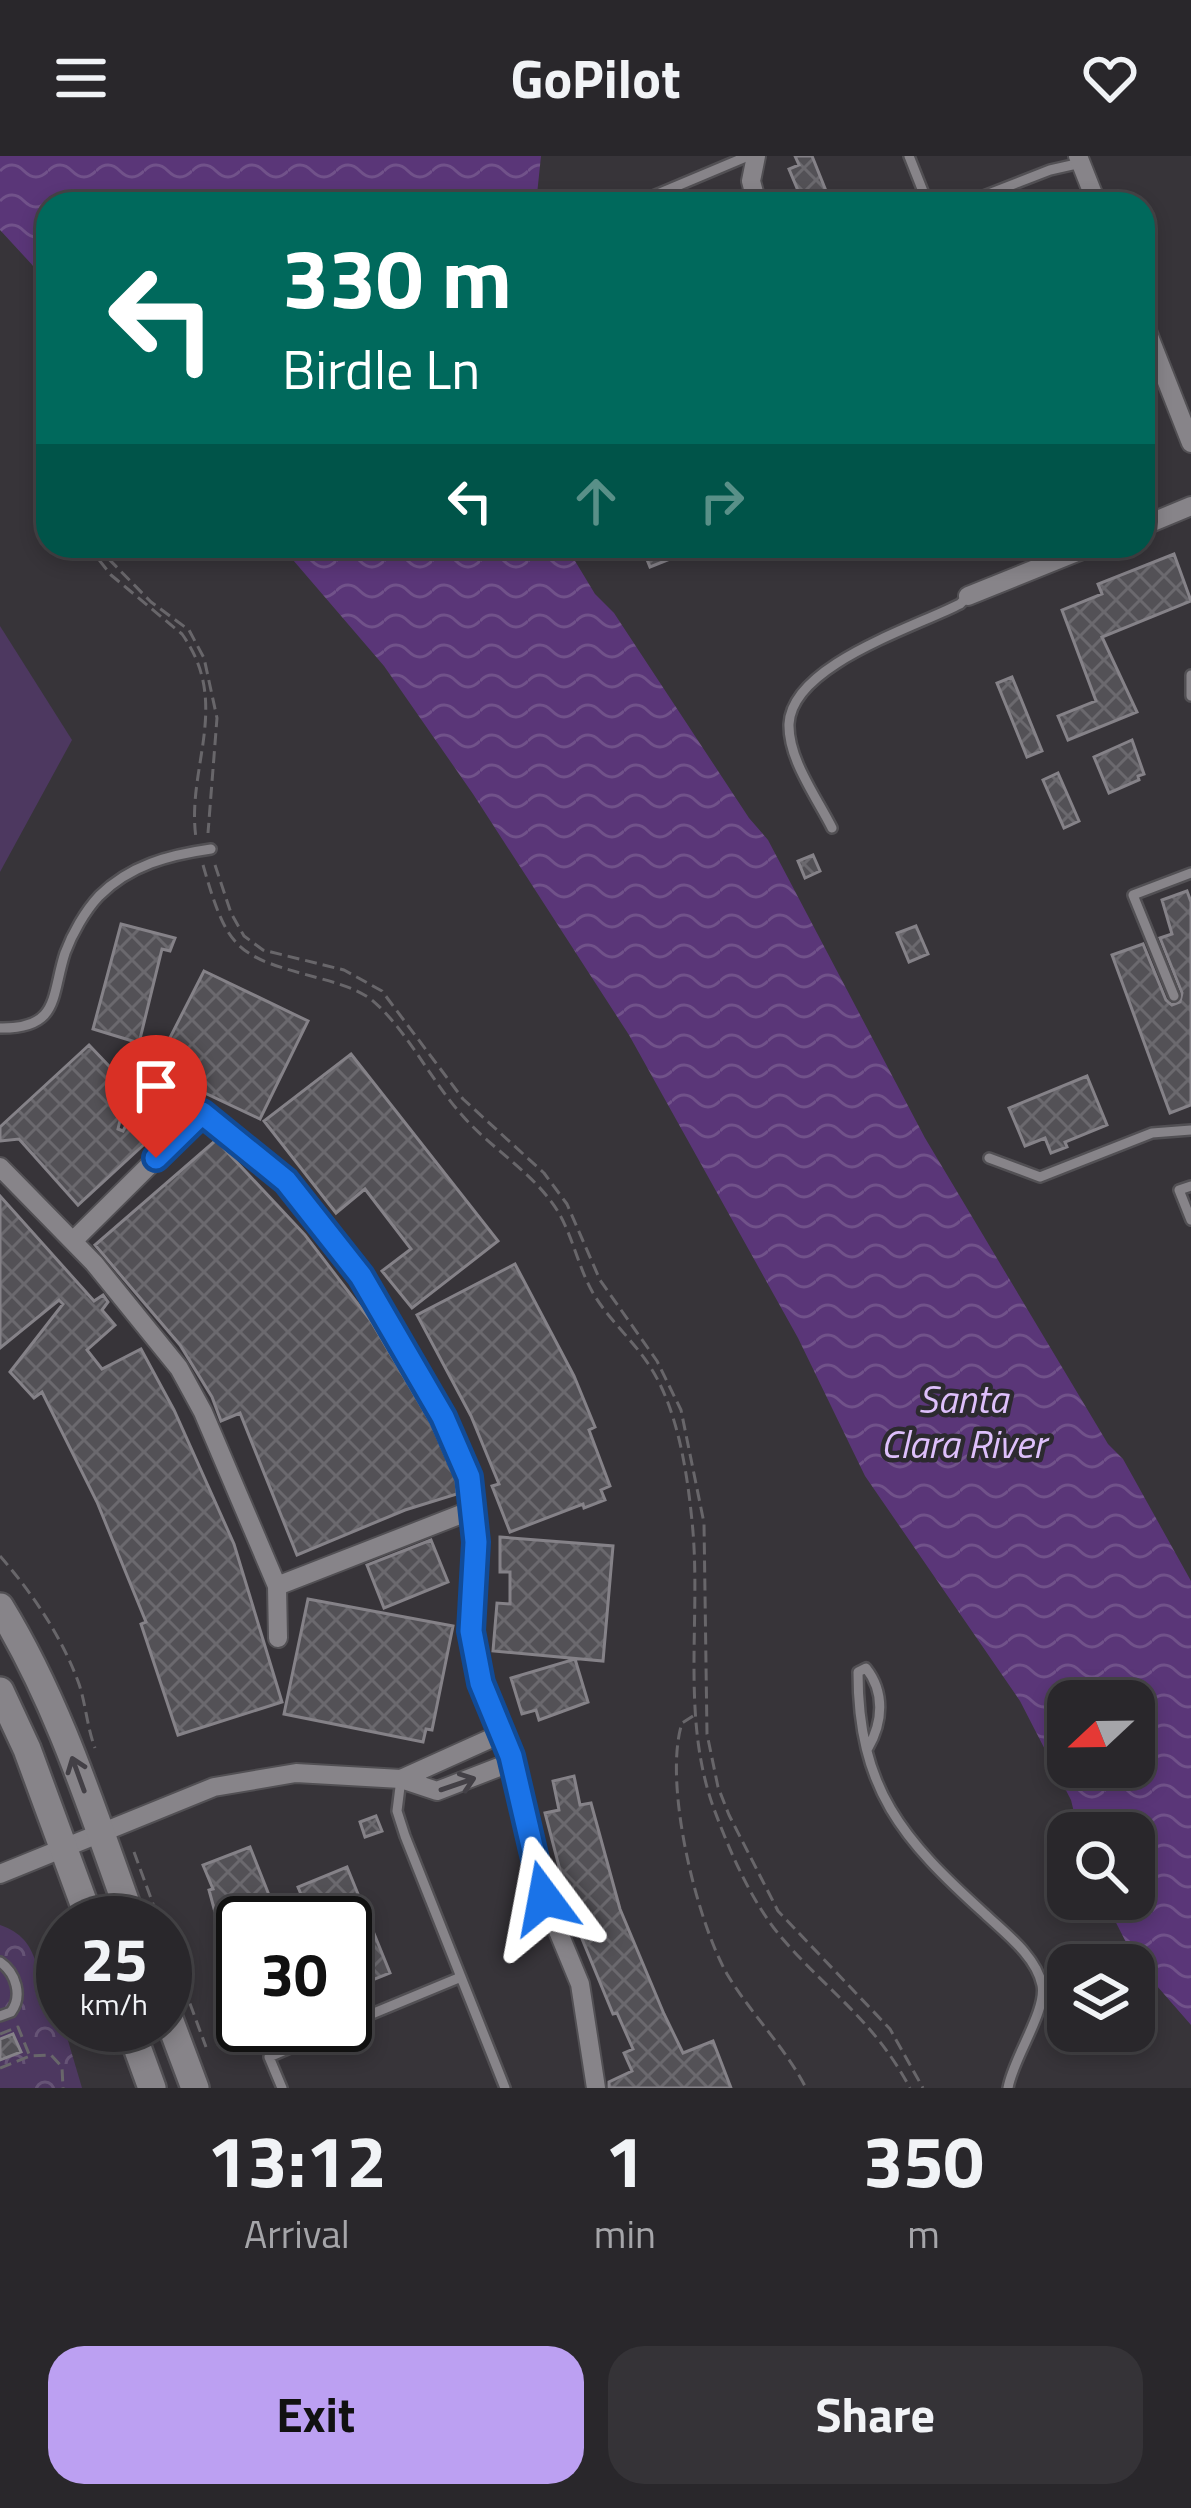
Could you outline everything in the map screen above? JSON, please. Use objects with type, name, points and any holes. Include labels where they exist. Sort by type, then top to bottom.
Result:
[{"type":"main road","points":[[0,1607],[40,1682],[124,1896]]},
{"type":"main road","points":[[0,1691],[81,1896]]},
{"type":"main road","points":[[139,2052],[152,2088]]},
{"type":"main road","points":[[182,2052],[195,2088]]},
{"type":"street","points":[[752,156],[754,192]]},
{"type":"street","points":[[1079,160],[1092,192]]},
{"type":"street","points":[[1155,352],[1191,443]]},
{"type":"street","points":[[1155,521],[1191,506]]},
{"type":"street","points":[[968,596],[1063,558]]},
{"type":"street","points":[[73,1240],[192,1110],[286,1181],[361,1276],[443,1417],[469,1477],[476,1542],[471,1631],[481,1683],[512,1762],[544,1898],[580,1984],[596,2088]]},
{"type":"street","points":[[0,1168],[73,1240],[179,1367],[277,1586],[278,1638]]},
{"type":"street","points":[[277,1586],[472,1510]]},
{"type":"street","points":[[401,1779],[503,1733]]},
{"type":"street","points":[[0,1874],[214,1787],[296,1773],[401,1779],[437,1791],[512,1762]]},
{"type":"lane","points":[[664,192],[752,156]]},
{"type":"lane","points":[[910,156],[924,192]]},
{"type":"lane","points":[[994,192],[1079,160]]},
{"type":"lane","points":[[832,828],[796,758],[789,723],[800,691],[821,671],[968,596]]},
{"type":"lane","points":[[1191,675],[1191,696]]},
{"type":"lane","points":[[0,1028],[31,1024],[52,1006],[66,952],[98,898],[143,866],[171,855],[205,850]]},
{"type":"lane","points":[[1174,996],[1133,896],[1191,873]]},
{"type":"lane","points":[[989,1158],[1040,1177],[1152,1133],[1191,1130]]},
{"type":"lane","points":[[1191,1186],[1179,1190],[1191,1220]]},
{"type":"lane","points":[[868,1748],[878,1732],[880,1701],[866,1668],[858,1672],[858,1705],[872,1770],[897,1824],[928,1863],[1010,1937],[1041,1981],[1040,2007],[1015,2058],[1007,2088]]},
{"type":"lane","points":[[401,1779],[398,1811],[505,2088]]},
{"type":"lane","points":[[0,1962],[11,1973],[18,2003],[0,2016]]},
{"type":"lane","points":[[372,2014],[461,1977]]},
{"type":"lane","points":[[281,2052],[269,2057],[282,2088]]},
{"type":"path","points":[[98,558],[190,646],[208,724],[194,811],[218,917],[240,950],[264,963],[338,983],[370,1000],[460,1113],[540,1186],[560,1214],[592,1291],[651,1367],[668,1404],[690,1501],[694,1716],[702,1770],[715,1811],[756,1900],[784,1941],[862,2016],[910,2088]]},
{"type":"path","points":[[108,558],[151,602],[189,630],[204,658],[217,718],[205,850],[244,936],[263,950],[344,970],[382,991],[463,1099],[544,1173],[575,1219],[600,1280],[657,1360],[681,1411],[702,1503],[706,1720],[718,1787],[778,1911],[890,2029],[923,2088]]},
{"type":"path","points":[[694,1716],[682,1723],[676,1754],[687,1854],[702,1916],[725,1970],[806,2088]]},
{"type":"path","points":[[192,2010],[212,2064]]},
{"type":"path","points":[[0,2034],[18,2027],[30,2056]]},
{"type":"path","points":[[0,2068],[43,2054],[58,2059],[63,2088]]},
{"type":"green space","points":[[0,626],[72,740],[0,872]]},
{"type":"green space","points":[[0,1925],[24,1940],[36,1964],[36,2052],[71,2052],[82,2088],[0,2088]]},
{"type":"water","points":[[0,156],[541,156],[537,192],[36,192],[36,269],[0,230]]},
{"type":"water","name":"Santa Clara River","points":[[291,558],[573,558],[768,840],[925,1138],[1108,1444],[1123,1459],[1191,1581],[1191,2025],[1155,1984],[1155,1944],[1127,1944],[1115,1920],[1155,1920],[1155,1812],[1074,1812],[1065,1788],[1155,1788],[1155,1680],[1047,1680],[1047,1753],[1020,1701],[865,1476],[798,1338],[629,1035],[384,666]]},
{"type":"building","points":[[795,156],[812,156],[826,191],[799,192],[789,169],[799,165]]},
{"type":"building","points":[[1174,554],[1191,601],[1102,637],[1137,712],[1068,740],[1058,716],[1096,701],[1062,610],[1102,594],[1098,584]]},
{"type":"building","points":[[646,558],[672,558],[650,567]]},
{"type":"building","points":[[1012,677],[1042,751],[1027,757],[997,683]]},
{"type":"building","points":[[1132,740],[1144,774],[1109,793],[1094,757]]},
{"type":"building","points":[[1058,773],[1079,821],[1064,828],[1043,780]]},
{"type":"building","points":[[813,855],[820,871],[805,878],[798,861]]},
{"type":"building","points":[[1187,891],[1191,902],[1191,1105],[1170,1113],[1112,955],[1143,944],[1166,1000],[1172,1005],[1180,1002],[1182,993],[1160,938],[1172,934],[1162,900]]},
{"type":"building","points":[[121,924],[175,938],[170,951],[162,949],[139,1043],[93,1029]]},
{"type":"building","points":[[916,926],[928,954],[909,962],[897,933]]},
{"type":"building","points":[[204,971],[308,1021],[260,1119],[154,1069]]},
{"type":"building","points":[[89,1045],[128,1086],[118,1129],[123,1131],[140,1098],[164,1126],[78,1205],[19,1139],[0,1141],[0,1127]]},
{"type":"building","points":[[351,1054],[498,1241],[412,1308],[382,1271],[411,1249],[365,1189],[336,1213],[264,1121]]},
{"type":"building","points":[[1087,1076],[1107,1125],[1051,1153],[1045,1138],[1025,1146],[1009,1108]]},
{"type":"building","points":[[216,1140],[305,1235],[371,1321],[431,1423],[456,1480],[457,1494],[297,1555],[240,1413],[221,1421],[180,1345],[95,1245]]},
{"type":"building","points":[[0,1196],[94,1301],[103,1295],[108,1302],[102,1310],[115,1325],[87,1350],[102,1369],[141,1349],[234,1544],[282,1702],[178,1735],[141,1624],[146,1622],[97,1502],[42,1392],[34,1398],[10,1372],[63,1304],[59,1300],[0,1348]]},
{"type":"building","points":[[515,1264],[574,1376],[595,1427],[589,1430],[610,1486],[601,1490],[605,1500],[510,1532],[492,1486],[499,1484],[471,1416],[417,1315]]},
{"type":"building","points":[[500,1537],[613,1546],[603,1661],[493,1651],[497,1603],[510,1604],[510,1572],[500,1572]]},
{"type":"building","points":[[431,1540],[448,1582],[384,1608],[367,1565]]},
{"type":"building","points":[[308,1599],[453,1626],[432,1730],[426,1729],[423,1742],[284,1714]]},
{"type":"building","points":[[575,1659],[588,1702],[539,1720],[536,1710],[522,1714],[511,1678]]},
{"type":"building","points":[[574,1776],[580,1805],[591,1803],[620,1909],[683,2053],[713,2041],[731,2088],[609,2088],[609,2082],[632,2071],[624,2053],[633,2049],[578,1929],[583,1927],[573,1899],[568,1901],[545,1813],[559,1810],[553,1781]]},
{"type":"building","points":[[376,1816],[382,1831],[365,1837],[360,1822]]},
{"type":"building","points":[[250,1847],[269,1895],[216,1896],[216,1916],[209,1890],[213,1889],[203,1865]]},
{"type":"building","points":[[347,1867],[359,1896],[302,1896],[298,1887]]},
{"type":"building","points":[[372,1929],[390,1973],[372,1980]]},
{"type":"building","points":[[13,2034],[21,2052],[0,2060],[0,2039]]},
{"type":"route","points":[[156,1158],[202,1113],[286,1181],[361,1276],[443,1417],[469,1477],[476,1542],[471,1631],[481,1683],[511,1756],[544,1898]]}]
